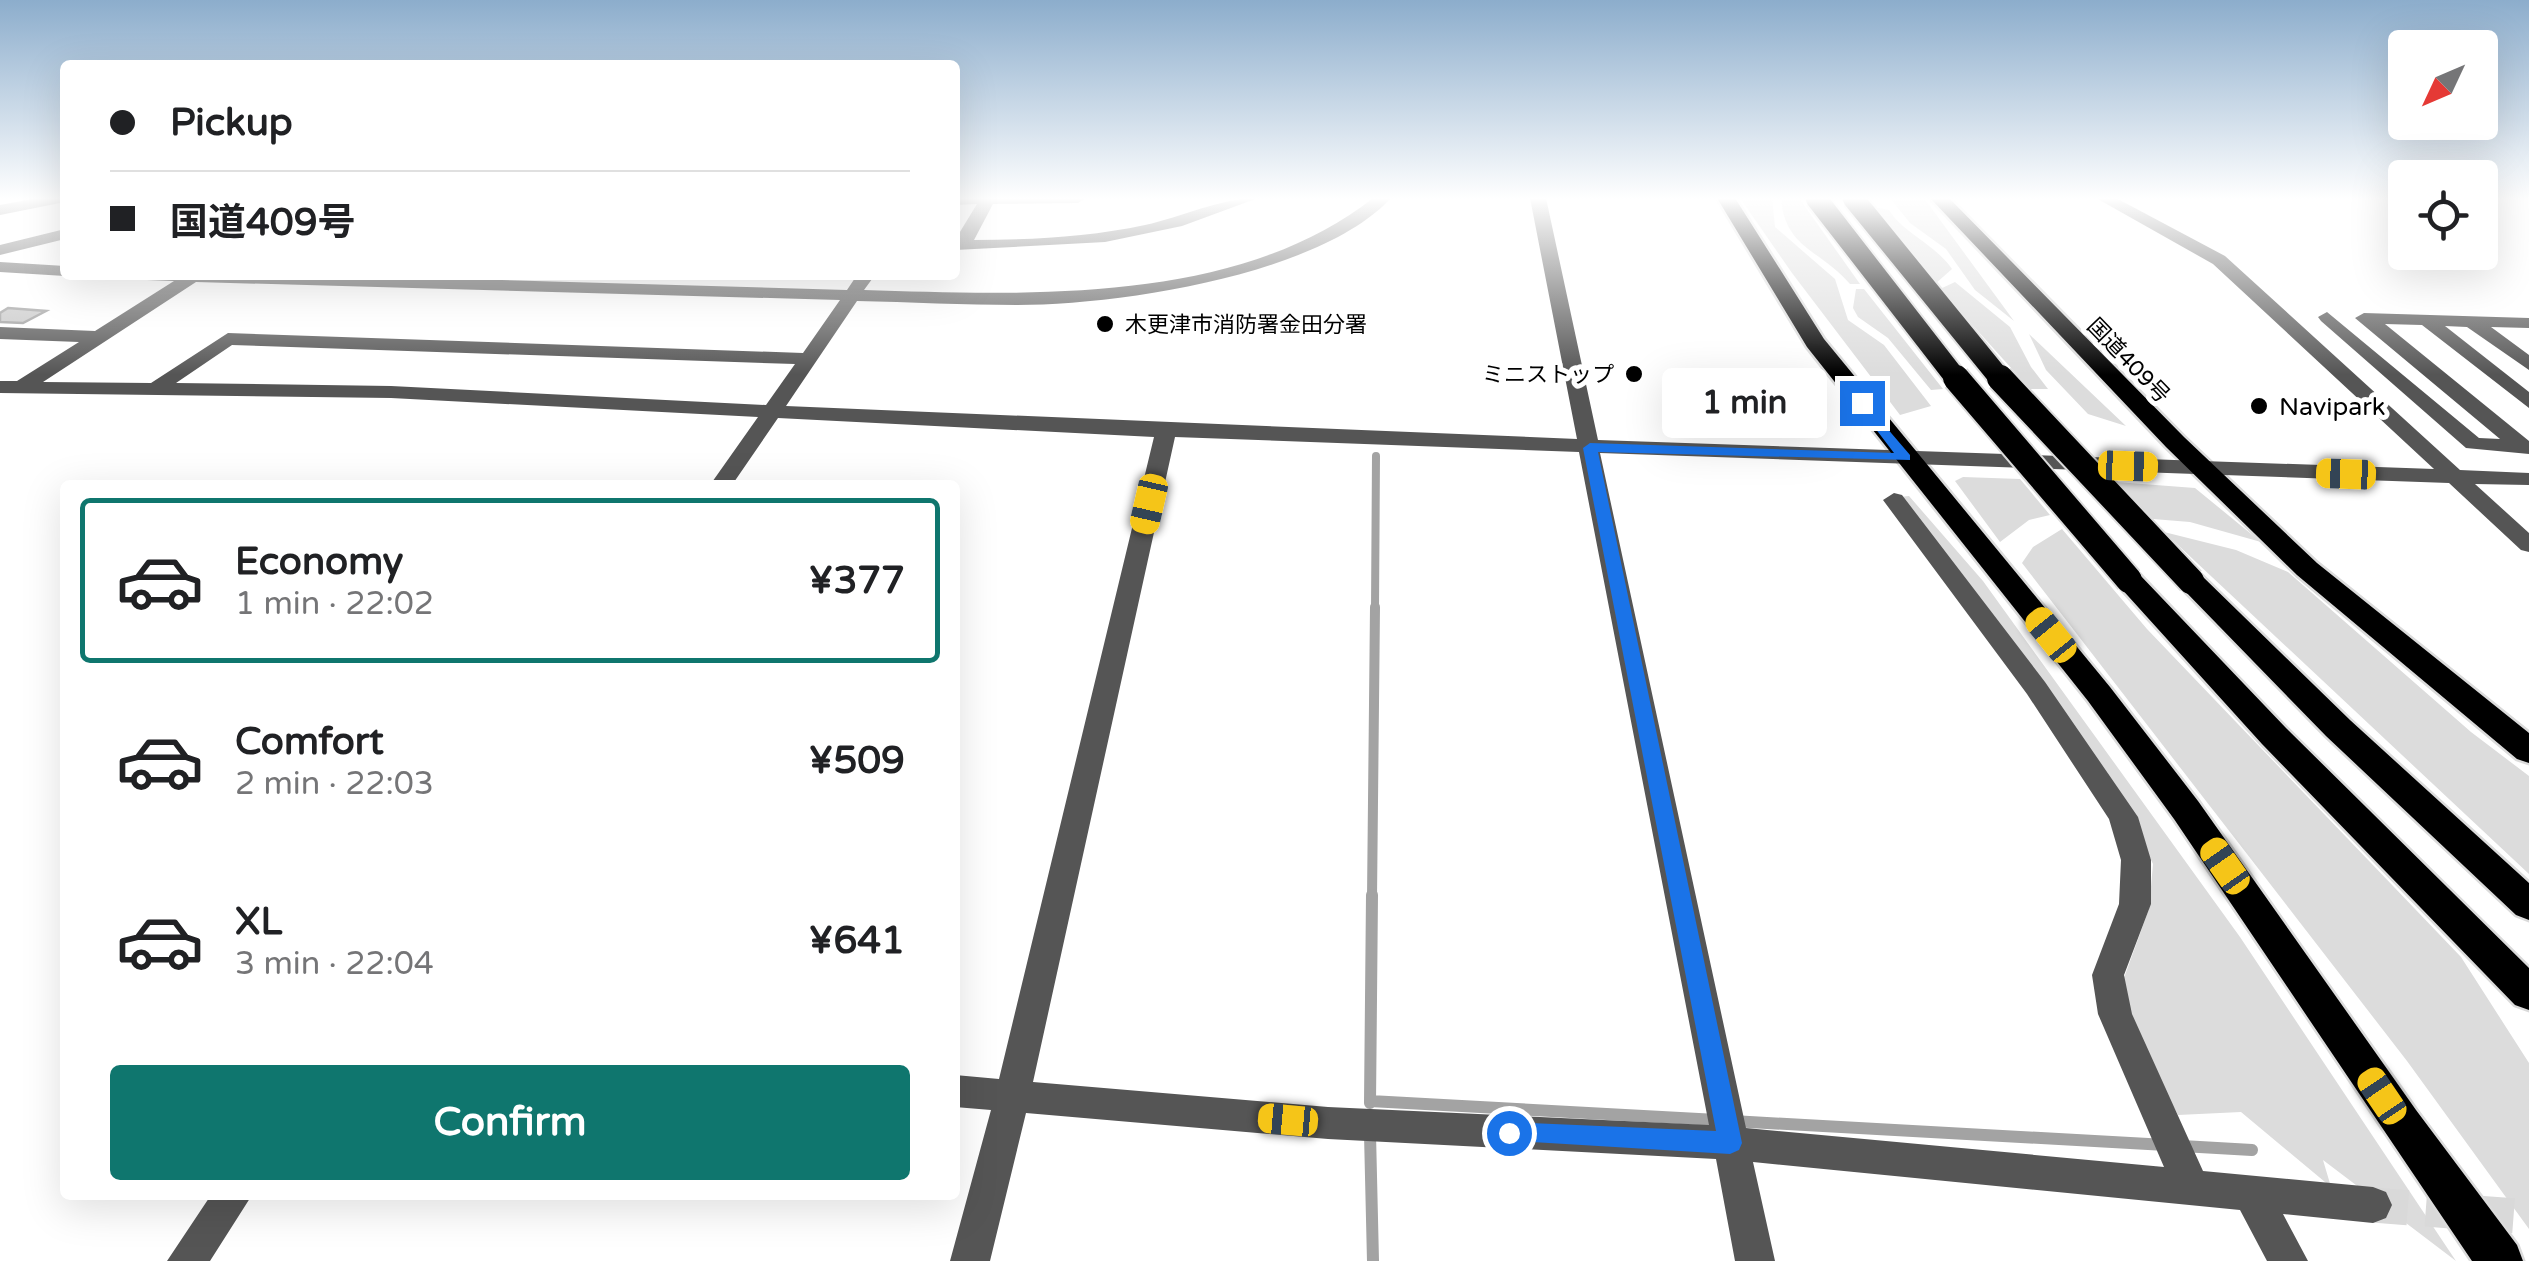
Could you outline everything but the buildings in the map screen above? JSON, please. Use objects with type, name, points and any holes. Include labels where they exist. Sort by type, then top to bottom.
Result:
[{"type":"highway","points":[[1762,257],[1814,342],[2100,694],[2186,810],[2500,1261]]},
{"type":"highway","points":[[1860,257],[1916,331],[2129,580],[2274,736],[2529,994]]},
{"type":"highway","points":[[1899,257],[1958,332],[2062,450],[2338,728],[2529,905]]},
{"type":"highway","name":"国道409号","points":[[1995,257],[2202,469],[2308,569],[2529,751]]},
{"type":"street","points":[[465,280],[601,282],[848,298],[1020,300],[1080,296],[1178,280],[1272,257]]},
{"type":"street","points":[[1550,257],[1755,1261]]},
{"type":"street","points":[[2214,257],[2529,545]]},
{"type":"street","points":[[0,268],[60,271]]},
{"type":"street","points":[[0,400],[10,388],[98,338],[186,280]]},
{"type":"street","points":[[724,480],[862,280]]},
{"type":"street","points":[[2525,449],[2473,444],[2327,316],[2521,322],[2529,334]]},
{"type":"street","points":[[2367,318],[2525,449]]},
{"type":"street","points":[[2425,319],[2529,402]]},
{"type":"street","points":[[2471,321],[2529,364]]},
{"type":"street","points":[[0,333],[98,338]]},
{"type":"street","points":[[155,389],[228,339],[809,360]]},
{"type":"street","points":[[10,388],[391,392],[1166,431],[2529,479]]},
{"type":"street","points":[[970,1261],[1013,1093],[1166,431]]},
{"type":"street","points":[[1894,500],[2036,688],[2124,817],[2136,860],[2135,904],[2108,976],[2115,1014],[2188,1179]]},
{"type":"street","points":[[960,1090],[1399,1128],[1730,1141],[2188,1179],[2251,1192],[2374,1204]]},
{"type":"street","points":[[2251,1192],[2288,1261]]},
{"type":"street","points":[[187,1261],[230,1200]]},
{"type":"shaded area","points":[[1781,257],[1809,257],[1835,279],[1848,320],[1884,345],[1931,406],[1900,415]]},
{"type":"shaded area","points":[[1819,257],[1841,257],[1860,284],[1850,284]]},
{"type":"shaded area","points":[[1913,257],[1941,257],[1952,269],[1935,284]]},
{"type":"shaded area","points":[[1952,257],[1967,257],[2014,321],[1975,290]]},
{"type":"shaded area","points":[[1955,282],[2010,327],[2048,389],[2030,389],[1940,289]]},
{"type":"shaded area","points":[[1856,289],[1864,289],[1943,389],[1931,390],[1888,338],[1858,317],[1853,308]]},
{"type":"shaded area","points":[[2029,334],[2126,426],[2088,414],[2046,370]]},
{"type":"shaded area","points":[[1963,477],[2020,479],[2050,515],[2029,520],[2000,542],[1955,481]]},
{"type":"shaded area","points":[[2116,482],[2195,488],[2261,542],[2190,522],[2153,519]]},
{"type":"shaded area","points":[[1909,496],[1983,581],[2240,937],[2456,1261],[2323,1160],[2331,1187],[2241,1112],[2178,1115],[2131,1025],[2121,986],[2149,909],[2153,864],[2132,820],[1899,497]]},
{"type":"shaded area","points":[[2062,529],[2147,629],[2461,957],[2529,1063],[2529,1229],[2407,1061],[2022,563],[2033,547]]},
{"type":"shaded area","points":[[2164,532],[2236,550],[2288,572],[2471,732],[2529,776],[2529,874]]},
{"type":"waterway","points":[[1375,609],[1376,456]]},
{"type":"waterway","points":[[1372,898],[1375,607]]},
{"type":"waterway","points":[[1370,1101],[1372,895]]},
{"type":"waterway","points":[[1370,1101],[1717,1120]]},
{"type":"waterway","points":[[1732,1121],[2166,1145]]},
{"type":"waterway","points":[[1370,1134],[1373,1261]]},
{"type":"waterway","points":[[2182,1146],[2252,1150]]},
{"type":"tunnel","points":[[2373,1205],[2529,1217]]},
{"type":"place","name":"木更津市消防署金田分署","points":[[1105,324]]},
{"type":"place","name":"ミニストップ","points":[[1634,374]]},
{"type":"place","name":"Navipark","points":[[2259,406]]},
{"type":"route","points":[[1509,1133],[1730,1143],[1590,448],[1905,458],[1862,403]]}]
